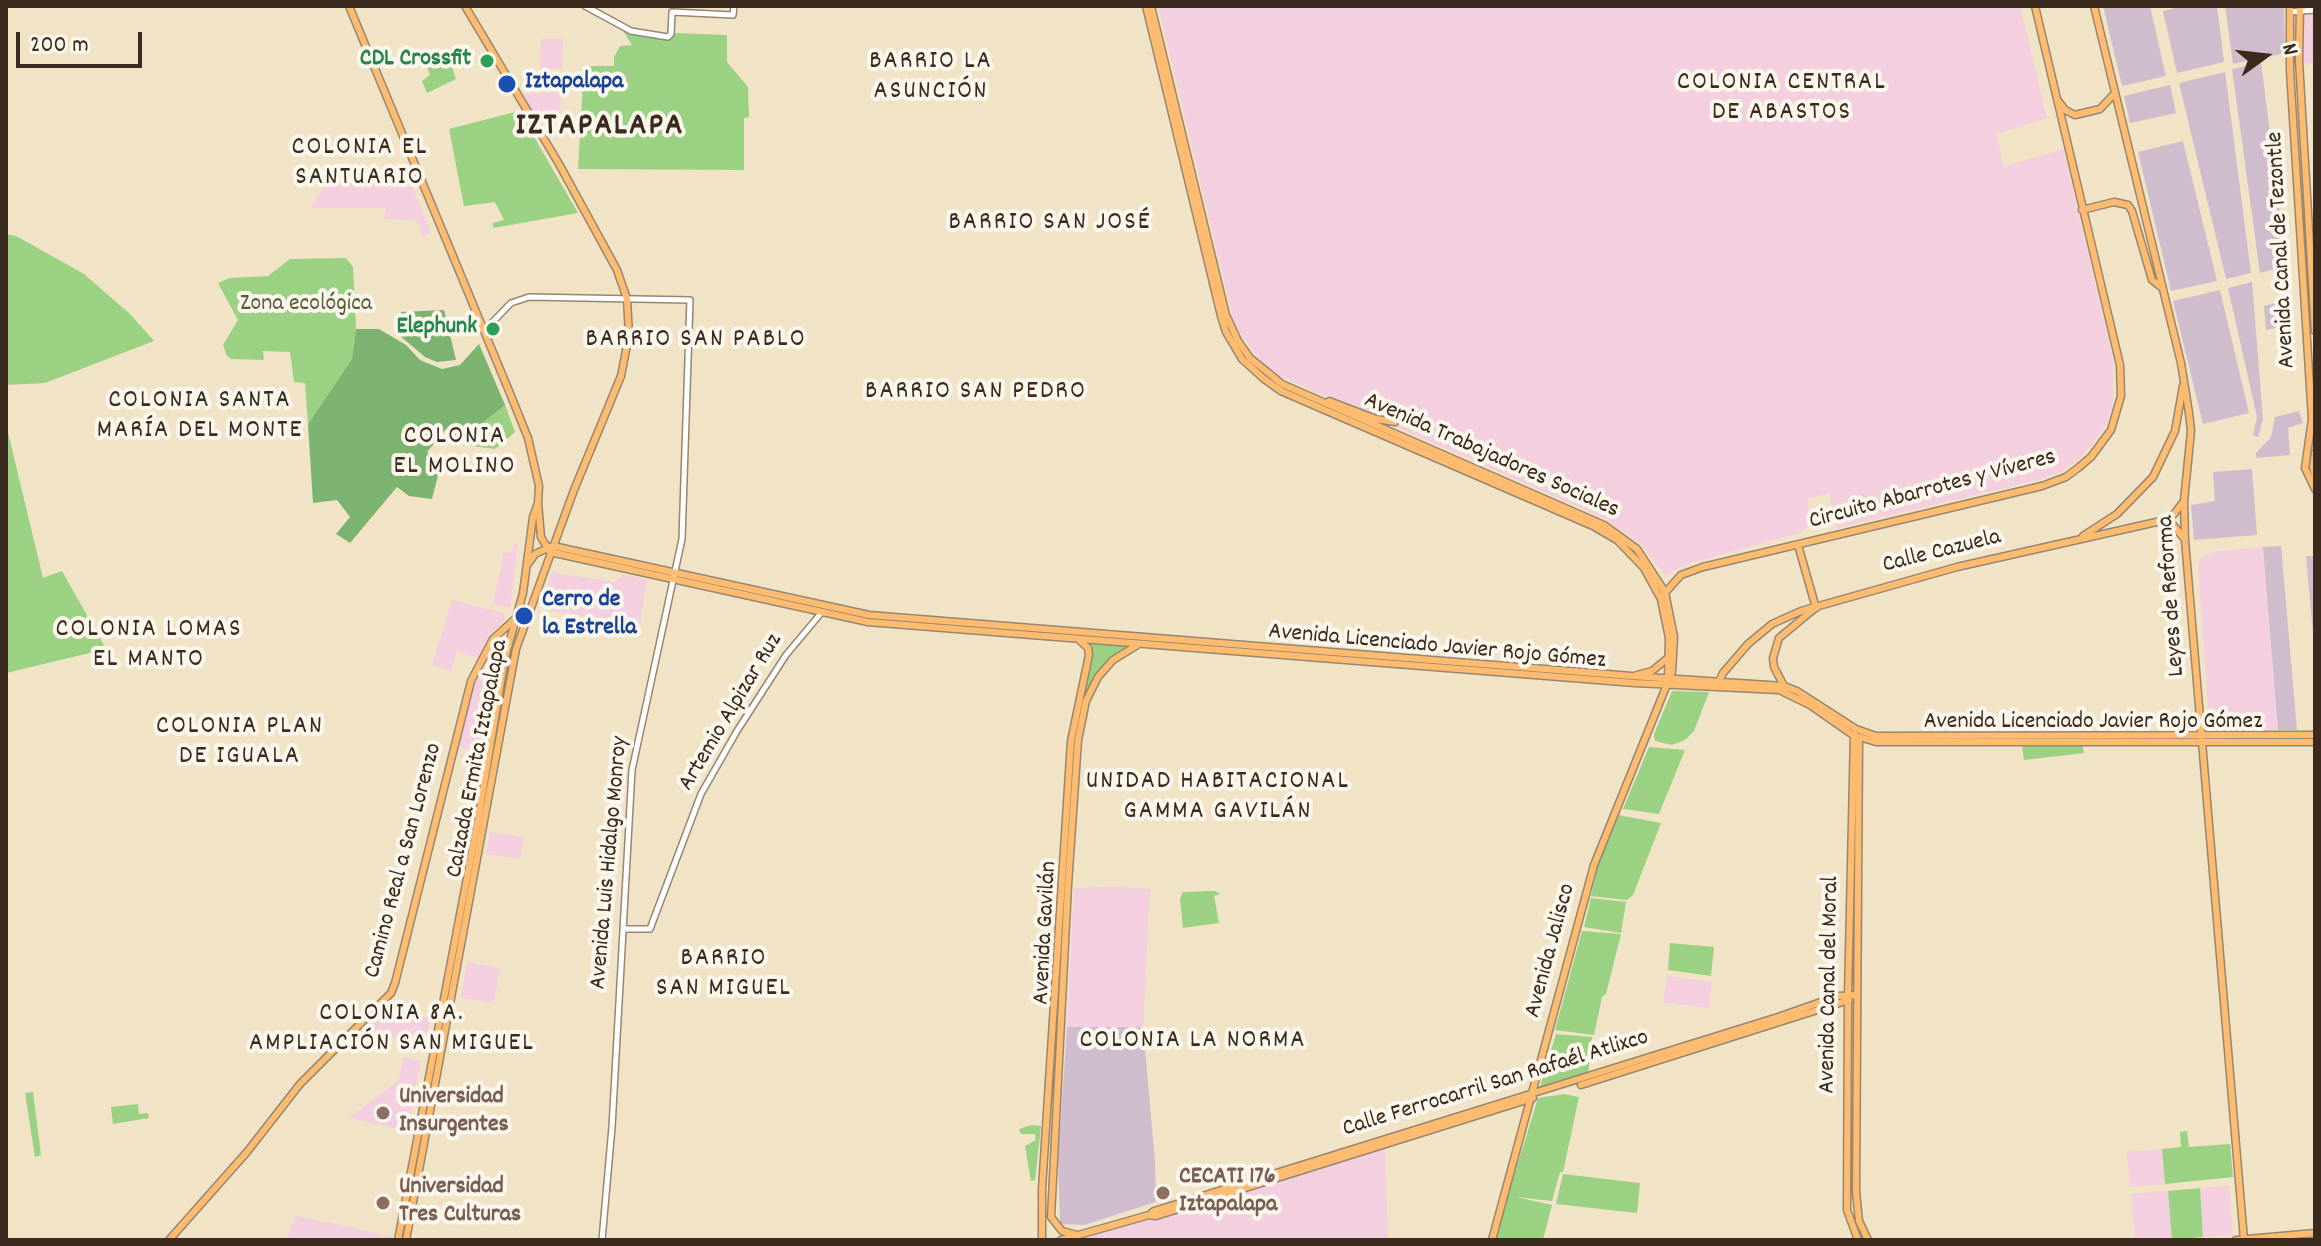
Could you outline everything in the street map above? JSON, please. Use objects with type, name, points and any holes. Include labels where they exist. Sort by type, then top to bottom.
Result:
[{"type":"main road","name":"Calzada Ermita Iztapalapa","points":[[349,6],[528,438],[537,478],[538,503],[517,617],[505,658],[478,820],[398,1240]]},
{"type":"main road","name":"Calzada Ermita Iztapalapa","points":[[406,1240],[513,662],[550,549],[623,371],[629,335],[627,299],[617,270],[559,164],[465,6]]},
{"type":"main road","name":"Avenida Trabajadores Sociales","points":[[1149,6],[1232,330],[1250,358],[1266,373],[1311,400],[1604,525],[1637,549],[1663,596],[1674,637],[1672,672],[1668,682]]},
{"type":"main road","name":"Circuito Abarrotes y Víveres","points":[[1663,596],[1676,578],[1687,572],[2042,486],[2066,477],[2091,457],[2111,430],[2122,381],[2035,6]]},
{"type":"main road","name":"Leyes de Reforma","points":[[2094,6],[2184,383],[2191,431],[2184,501],[2185,540],[2244,1240]]},
{"type":"main road","points":[[2290,12],[2295,17],[2299,13]]},
{"type":"main road","name":"Avenida Canal de Tezontle","points":[[2290,12],[2291,86],[2312,419],[2305,468],[2315,489]]},
{"type":"main road","name":"Avenida Canal de Tezontle","points":[[2299,13],[2299,61],[2315,331]]},
{"type":"main road","points":[[2058,100],[2065,110],[2075,115],[2100,109],[2115,93]]},
{"type":"main road","points":[[2082,210],[2114,202],[2128,205],[2152,280],[2161,287]]},
{"type":"main road","name":"Calle Cazuela","points":[[2080,538],[2117,514],[2153,477],[2175,431],[2184,383]]},
{"type":"main road","points":[[1311,400],[1343,405],[1376,419],[1395,422]]},
{"type":"main road","points":[[2315,453],[2315,475]]},
{"type":"main road","name":"Calle Cazuela","points":[[1718,684],[1736,657],[1761,632],[1779,620],[1806,609],[1874,589],[2161,521],[2174,514],[2184,501]]},
{"type":"main road","points":[[526,568],[533,556],[550,549],[540,534],[538,503]]},
{"type":"main road","points":[[2161,521],[2173,525],[2185,540]]},
{"type":"main road","points":[[1798,545],[1815,608]]},
{"type":"main road","name":"Avenida Licenciado Javier Rojo Gómez","points":[[550,549],[868,622],[1088,636]]},
{"type":"main road","name":"Avenida Trabajadores Sociales","points":[[1663,596],[1669,638],[1668,682]]},
{"type":"main road","name":"Calle Cazuela","points":[[1784,686],[1773,658],[1779,638],[1815,608]]},
{"type":"main road","name":"Avenida Licenciado Javier Rojo Gómez","points":[[824,610],[1088,636],[1668,682],[1784,686],[1797,691],[1857,733],[1890,742],[2315,735]]},
{"type":"main road","name":"Camino Real a San Lorenzo","points":[[169,1240],[247,1152],[281,1106],[391,993],[474,675],[493,639],[517,617]]},
{"type":"main road","name":"Avenida Gavilán","points":[[1042,1240],[1042,1189],[1077,724],[1089,655],[1088,636]]},
{"type":"main road","points":[[1075,637],[1088,648]]},
{"type":"main road","name":"Avenida Licenciado Javier Rojo Gómez","points":[[1133,639],[1406,660]]},
{"type":"main road","name":"Avenida Gavilán","points":[[1082,700],[1107,666],[1142,642]]},
{"type":"main road","points":[[1632,676],[1652,671],[1668,658]]},
{"type":"main road","name":"Avenida Licenciado Javier Rojo Gómez","points":[[1521,670],[1632,676],[1668,682]]},
{"type":"main road","name":"Avenida Jalisco","points":[[1492,1240],[1534,1095],[1575,928],[1594,865],[1668,682]]},
{"type":"main road","name":"Avenida Licenciado Javier Rojo Gómez","points":[[1718,684],[1779,690],[1820,709]]},
{"type":"main road","name":"Avenida Gavilán","points":[[1077,724],[1051,1217],[1062,1231],[1077,1235]]},
{"type":"main road","name":"Avenida Canal del Moral","points":[[1857,733],[1847,1210],[1858,1240]]},
{"type":"main road","name":"Avenida Licenciado Javier Rojo Gómez","points":[[2203,738],[2315,742]]},
{"type":"main road","name":"Calle Ferrocarril San Rafaél Atlixco","points":[[1061,1240],[1149,1215],[1156,1216],[1838,996],[1852,998]]},
{"type":"main road","name":"Calle Ferrocarril San Rafaél Atlixco","points":[[1581,1085],[1852,998]]},
{"type":"main road","name":"Avenida Canal del Moral","points":[[1852,998],[1856,1192],[1859,1221],[1868,1240]]},
{"type":"main road","points":[[2236,1240],[2315,1233]]},
{"type":"street","points":[[585,6],[631,31],[668,37],[671,34],[672,12],[733,15],[733,6]]},
{"type":"street","points":[[723,15],[733,6]]},
{"type":"street","points":[[2299,13],[2315,10]]},
{"type":"street","points":[[484,331],[508,305],[529,297],[627,299]]},
{"type":"street","name":"Avenida Luis Hidalgo Monroy","points":[[602,1240],[612,1127],[632,770],[676,577],[686,489],[690,300],[627,299]]},
{"type":"street","name":"Artemio Alpizar Ruz","points":[[623,929],[650,929],[701,794],[786,655],[824,610]]},
{"type":"shaded area","points":[[1158,6],[2020,6],[2047,118],[1996,134],[2004,167],[2063,149],[2113,360],[2113,406],[2107,423],[2077,461],[2061,472],[2042,479],[1837,528],[1829,493],[1808,499],[1810,524],[1800,533],[1687,564],[1667,577],[1639,543],[1606,519],[1390,424],[1378,423],[1346,409],[1348,403],[1278,375],[1258,358],[1233,318]]},
{"type":"shaded area","points":[[2103,6],[2150,6],[2166,76],[2122,86]]},
{"type":"shaded area","points":[[2184,6],[2217,6],[2224,62],[2177,73],[2163,11]]},
{"type":"shaded area","points":[[2225,6],[2284,6],[2285,53],[2233,64]]},
{"type":"shaded area","points":[[2315,13],[2315,63],[2302,64],[2301,15]]},
{"type":"shaded area","points":[[541,39],[563,39],[562,69],[540,68]]},
{"type":"shaded area","points":[[2261,63],[2287,266],[2260,273],[2232,69]]},
{"type":"shaded area","points":[[2225,72],[2251,273],[2226,279],[2179,83]]},
{"type":"shaded area","points":[[2170,85],[2176,113],[2130,123],[2124,96]]},
{"type":"shaded area","points":[[561,92],[560,115],[535,116],[522,94]]},
{"type":"shaded area","points":[[2183,141],[2217,281],[2171,291],[2138,152]]},
{"type":"shaded area","points":[[327,182],[412,186],[431,233],[423,237],[416,220],[383,219],[386,208],[311,208]]},
{"type":"shaded area","points":[[2252,282],[2263,419],[2258,437],[2253,435],[2257,417],[2228,288]]},
{"type":"shaded area","points":[[2220,290],[2249,413],[2203,424],[2173,301]]},
{"type":"shaded area","points":[[2288,300],[2294,324],[2266,330],[2264,306]]},
{"type":"shaded area","points":[[2299,411],[2303,423],[2288,428],[2290,455],[2256,458],[2256,453],[2271,437],[2275,417]]},
{"type":"shaded area","points":[[2252,469],[2257,535],[2194,540],[2191,505],[2215,501],[2213,472]]},
{"type":"shaded area","points":[[514,543],[518,544],[510,608],[493,604],[504,552],[512,553]]},
{"type":"shaded area","points":[[2281,546],[2297,730],[2278,730],[2263,547]]},
{"type":"shaded area","points":[[2263,547],[2278,730],[2219,730],[2209,722],[2198,564],[2203,557],[2214,552]]},
{"type":"shaded area","points":[[2306,556],[2315,556],[2315,655]]},
{"type":"shaded area","points":[[552,572],[614,582],[624,575],[647,580],[640,624],[546,610],[547,605],[542,604]]},
{"type":"shaded area","points":[[452,600],[503,613],[505,621],[490,634],[478,658],[457,651],[451,671],[432,665]]},
{"type":"shaded area","points":[[475,679],[495,682],[482,751],[456,746]]},
{"type":"shaded area","points":[[490,832],[524,837],[520,859],[486,854]]},
{"type":"shaded area","points":[[1074,888],[1150,889],[1143,1027],[1067,1027]]},
{"type":"shaded area","points":[[467,962],[500,968],[494,1003],[461,998]]},
{"type":"shaded area","points":[[1667,976],[1712,982],[1709,1008],[1663,1002]]},
{"type":"shaded area","points":[[377,1011],[431,1018],[426,1042],[364,1035],[359,1030]]},
{"type":"shaded area","points":[[1067,1027],[1143,1027],[1155,1161],[1156,1202],[1084,1225],[1060,1224],[1058,1160]]},
{"type":"shaded area","points":[[403,1057],[421,1061],[407,1131],[349,1118],[399,1080]]},
{"type":"shaded area","points":[[1385,1147],[1388,1240],[1075,1240],[1195,1206]]},
{"type":"shaded area","points":[[2162,1149],[2165,1184],[2130,1187],[2127,1152]]},
{"type":"shaded area","points":[[2229,1186],[2233,1235],[2203,1237],[2200,1188]]},
{"type":"shaded area","points":[[2168,1191],[2172,1240],[2135,1240],[2131,1194]]},
{"type":"shaded area","points":[[296,1216],[391,1236],[390,1240],[286,1240]]},
{"type":"green space","points":[[622,29],[640,35],[669,38],[672,33],[727,35],[727,62],[748,87],[749,117],[744,118],[744,170],[578,169],[584,66],[614,66],[614,57],[620,46],[632,45]]},
{"type":"green space","points":[[446,49],[456,79],[427,93],[422,81],[430,75],[424,59]]},
{"type":"green space","points":[[519,111],[578,213],[493,228],[493,223],[504,220],[495,202],[464,206],[449,129]]},
{"type":"green space","points":[[6,234],[16,236],[84,274],[130,314],[154,341],[45,383],[6,385]]},
{"type":"green space","name":"Zona ecológica","points":[[346,258],[353,267],[356,329],[352,359],[308,424],[305,383],[294,382],[290,352],[263,351],[264,360],[231,359],[227,356],[223,345],[238,320],[218,283],[230,278],[268,276],[290,259]]},
{"type":"green space","points":[[444,310],[456,360],[437,362],[425,357],[399,335],[401,312]]},
{"type":"green space","points":[[356,329],[379,329],[406,345],[420,360],[442,369],[460,365],[479,344],[505,405],[476,428],[472,446],[446,429],[427,452],[441,463],[432,499],[409,496],[397,487],[350,543],[336,534],[350,517],[337,500],[313,503],[308,424],[352,359]]},
{"type":"green space","points":[[505,405],[515,432],[495,449],[472,446],[476,428]]},
{"type":"green space","points":[[6,424],[43,578],[62,571],[106,649],[6,673]]},
{"type":"green space","points":[[1089,641],[1130,644],[1104,665],[1086,696],[1082,693]]},
{"type":"green space","points":[[1672,691],[1709,692],[1694,731],[1685,740],[1672,745],[1655,741],[1654,734]]},
{"type":"green space","points":[[2022,745],[2082,745],[2084,753],[2024,760]]},
{"type":"green space","points":[[1649,747],[1685,750],[1659,814],[1623,809]]},
{"type":"green space","points":[[1618,815],[1661,823],[1633,895],[1627,900],[1591,896],[1598,865]]},
{"type":"green space","points":[[1215,891],[1220,894],[1214,896],[1219,923],[1183,928],[1180,899],[1183,892]]},
{"type":"green space","points":[[1591,898],[1626,902],[1621,933],[1584,927]]},
{"type":"green space","points":[[1582,931],[1621,934],[1594,1035],[1555,1030]]},
{"type":"green space","points":[[1670,943],[1714,947],[1711,976],[1668,970]]},
{"type":"green space","points":[[1556,1034],[1592,1037],[1588,1073],[1540,1087]]},
{"type":"green space","points":[[33,1092],[41,1155],[35,1157],[25,1093]]},
{"type":"green space","points":[[1564,1094],[1579,1097],[1563,1172],[1560,1172],[1552,1201],[1516,1197],[1552,1205],[1543,1240],[1494,1240],[1538,1098]]},
{"type":"green space","points":[[138,1104],[139,1114],[148,1113],[149,1118],[113,1124],[111,1107]]},
{"type":"green space","points":[[1041,1126],[1035,1180],[1031,1181],[1025,1146],[1036,1140],[1035,1134],[1021,1134],[1019,1129]]},
{"type":"green space","points":[[2187,1131],[2189,1147],[2230,1144],[2233,1177],[2165,1184],[2162,1149],[2181,1147],[2180,1132]]},
{"type":"green space","points":[[1563,1174],[1640,1183],[1637,1213],[1556,1204]]},
{"type":"green space","points":[[2200,1188],[2203,1237],[2172,1240],[2168,1191]]},
{"type":"place","name":"CDL Crossfit","points":[[487,61]]},
{"type":"place","name":"Iztapalapa","points":[[507,84]]},
{"type":"place","name":"Elephunk","points":[[493,329]]},
{"type":"place","name":"Cerro de la Estrella","points":[[524,616]]},
{"type":"place","name":"Universidad Insurgentes","points":[[383,1113]]},
{"type":"place","name":"CECATI 176 Iztapalapa","points":[[1163,1193]]},
{"type":"place","name":"Universidad Tres Culturas","points":[[383,1203]]},
{"type":"district","name":"BARRIO LA ASUNCIÓN","points":[[931,78]]},
{"type":"district","name":"COLONIA CENTRAL DE ABASTOS","points":[[1782,99]]},
{"type":"district","name":"IZTAPALAPA","points":[[600,129]]},
{"type":"district","name":"COLONIA EL SANTUARIO","points":[[360,164]]},
{"type":"district","name":"BARRIO SAN JOSÉ","points":[[1050,224]]},
{"type":"district","name":"BARRIO SAN PABLO","points":[[696,341]]},
{"type":"district","name":"BARRIO SAN PEDRO","points":[[976,393]]},
{"type":"district","name":"COLONIA SANTA MARÍA DEL MONTE","points":[[200,417]]},
{"type":"district","name":"COLONIA EL MOLINO","points":[[455,453]]},
{"type":"district","name":"COLONIA LOMAS EL MANTO","points":[[149,646]]},
{"type":"district","name":"COLONIA PLAN DE IGUALA","points":[[240,743]]},
{"type":"district","name":"UNIDAD HABITACIONAL GAMMA GAVILÁN","points":[[1218,798]]},
{"type":"district","name":"BARRIO SAN MIGUEL","points":[[724,975]]},
{"type":"district","name":"COLONIA 8A. AMPLIACIÓN SAN MIGUEL","points":[[392,1030]]},
{"type":"district","name":"COLONIA LA NORMA","points":[[1193,1042]]}]
